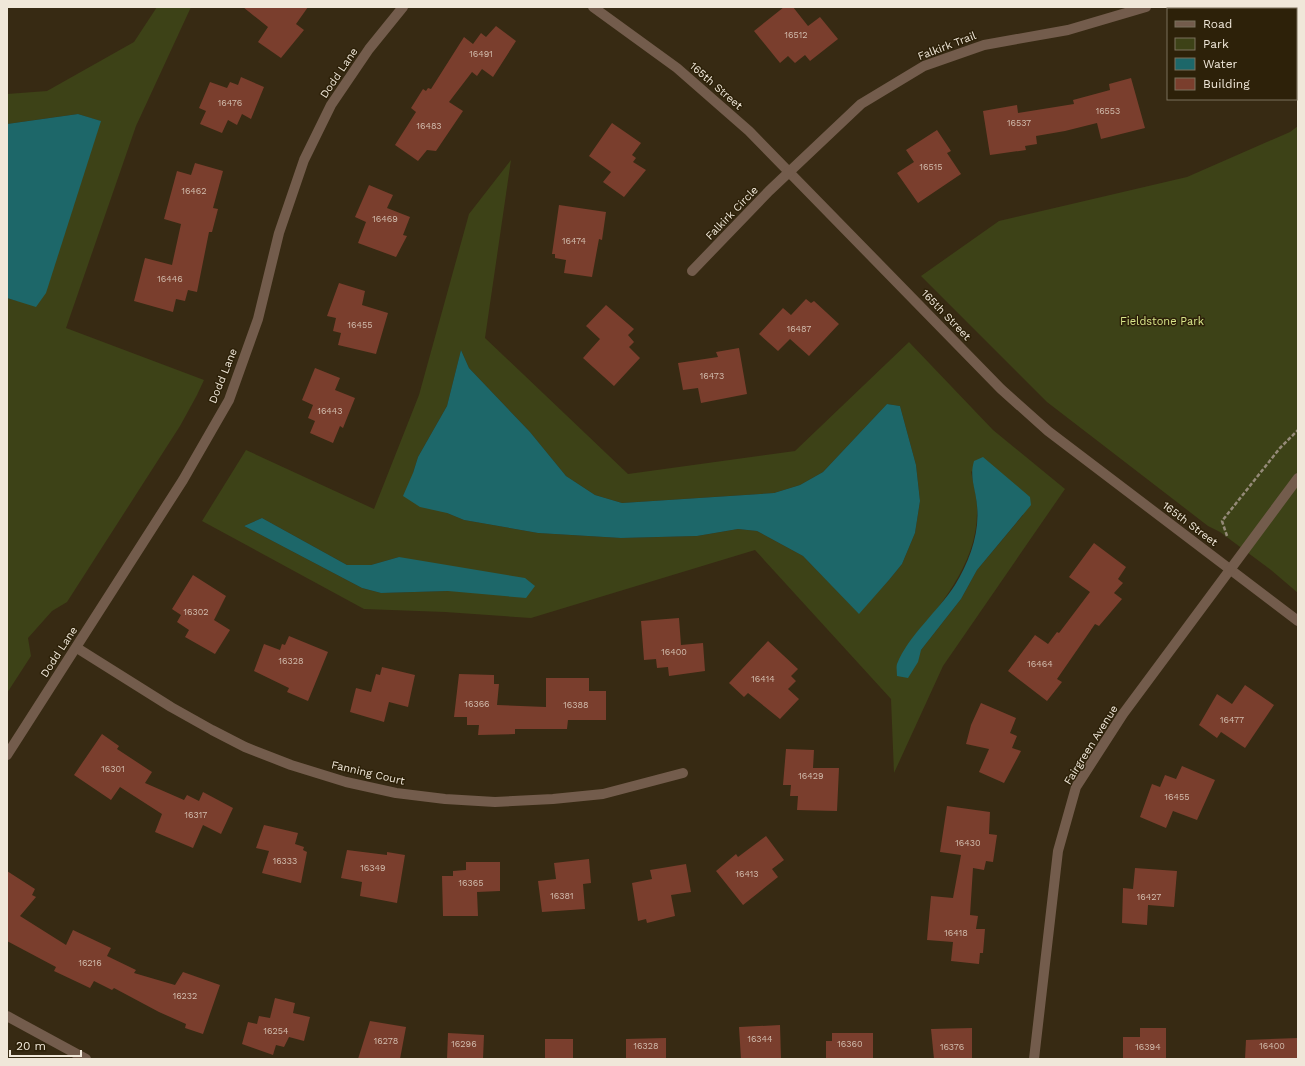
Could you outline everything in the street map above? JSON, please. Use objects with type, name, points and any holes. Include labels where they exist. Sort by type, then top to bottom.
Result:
[{"type":"street","name":"Dodd Lane","points":[[7,755],[77,648],[183,480],[229,400],[258,319],[279,233],[304,160],[331,106],[369,49],[403,7]]},
{"type":"street","name":"165th Street","points":[[593,7],[677,68],[749,131],[1001,390],[1048,431],[1298,621]]},
{"type":"street","name":"Falkirk Trail","points":[[789,172],[861,104],[924,66],[984,44],[1068,30],[1146,7]]},
{"type":"street","name":"Falkirk Circle","points":[[692,271],[789,172]]},
{"type":"street","name":"Fairgreen Avenue","points":[[1034,1059],[1058,851],[1076,787],[1123,714],[1298,478]]},
{"type":"street","name":"Fanning Court","points":[[77,648],[212,730],[246,747],[291,766],[346,782],[396,793],[444,799],[495,802],[553,799],[603,794],[683,773]]},
{"type":"street","points":[[7,1016],[86,1059]]},
{"type":"path","points":[[1227,536],[1222,521],[1280,448],[1298,430]]},
{"type":"green space","points":[[157,7],[191,7],[136,126],[66,328],[204,380],[180,426],[67,602],[52,611],[28,638],[31,656],[7,693],[7,298],[17,301],[100,121],[78,114],[7,124],[7,94],[47,91],[134,42]]},
{"type":"green space","name":"Fieldstone Park","points":[[1298,126],[1298,593],[1271,570],[1220,532],[1208,526],[1047,402],[921,276],[999,221],[1187,177],[1290,132]]},
{"type":"green space","points":[[511,160],[485,338],[628,474],[795,451],[909,342],[993,430],[1065,489],[943,666],[894,773],[891,699],[755,550],[531,618],[445,612],[364,609],[202,521],[246,450],[374,509],[419,395],[469,214]],"holes":[[[461,350],[469,368],[530,432],[566,476],[595,495],[622,503],[774,493],[800,485],[823,472],[887,404],[900,406],[916,465],[920,501],[915,533],[902,564],[859,613],[803,556],[757,531],[738,529],[697,536],[621,538],[538,533],[464,520],[447,513],[413,473],[418,457],[447,406]],[[971,471],[1023,515],[977,570],[961,599],[921,650],[906,649],[943,601],[964,566],[971,548],[976,528],[976,494]],[[262,518],[347,565],[371,565],[399,557],[448,591],[381,593],[362,588],[244,526]]]},
{"type":"water","points":[[78,114],[101,121],[46,293],[36,307],[7,298],[7,124]]},
{"type":"water","points":[[461,350],[469,368],[530,432],[566,476],[595,495],[622,503],[774,493],[800,485],[823,472],[887,404],[900,406],[916,465],[920,501],[915,533],[902,564],[859,614],[803,556],[757,531],[738,529],[697,536],[621,538],[538,533],[464,520],[447,513],[420,507],[403,496],[418,457],[447,406]]},
{"type":"water","points":[[983,457],[1030,497],[1031,505],[977,570],[961,599],[921,650],[918,662],[908,678],[897,676],[897,665],[908,643],[955,585],[969,557],[977,526],[976,500],[972,473],[974,461]]},
{"type":"water","points":[[262,518],[347,565],[371,565],[399,557],[525,578],[535,586],[526,598],[448,591],[381,593],[362,588],[244,526]]},
{"type":"building","points":[[243,7],[308,7],[296,24],[304,30],[281,58],[258,42],[268,27]]},
{"type":"building","points":[[784,7],[793,7],[808,26],[820,17],[838,39],[810,61],[805,55],[795,63],[788,56],[780,63],[754,31]]},
{"type":"building","points":[[496,26],[516,41],[493,77],[482,69],[477,76],[472,72],[449,102],[463,111],[436,151],[427,150],[418,161],[395,145],[416,112],[411,108],[423,89],[426,91],[428,88],[431,89],[464,37],[473,44],[481,33],[486,37]]},
{"type":"building","points":[[241,77],[264,87],[251,119],[242,114],[237,125],[228,120],[222,133],[200,124],[206,111],[199,108],[210,82],[227,88],[230,82],[238,85]]},
{"type":"building","points":[[1131,78],[1145,128],[1101,139],[1097,123],[1036,136],[1037,144],[1025,146],[1026,150],[990,155],[983,111],[1017,105],[1018,113],[1074,104],[1073,100],[1110,90],[1109,84]]},
{"type":"building","points":[[612,123],[641,143],[632,155],[636,158],[633,162],[646,170],[624,197],[603,182],[611,172],[589,156]]},
{"type":"building","points":[[937,130],[951,151],[947,153],[961,174],[918,203],[897,173],[914,162],[906,150]]},
{"type":"building","points":[[195,163],[223,171],[213,208],[218,209],[212,232],[209,232],[197,292],[188,290],[185,301],[176,299],[173,312],[134,301],[145,258],[172,265],[181,224],[164,219],[177,171],[191,175]]},
{"type":"building","points":[[369,185],[393,195],[387,208],[410,217],[403,235],[407,236],[396,257],[358,243],[366,222],[355,217]]},
{"type":"building","points":[[559,205],[606,212],[602,240],[599,239],[592,277],[564,273],[566,260],[555,258],[555,254],[552,254]]},
{"type":"building","points":[[339,283],[365,291],[362,305],[388,313],[376,354],[338,345],[341,333],[333,331],[336,318],[327,316]]},
{"type":"building","points":[[806,299],[811,303],[814,301],[839,324],[809,356],[790,339],[778,351],[759,334],[783,308],[791,315]]},
{"type":"building","points":[[606,305],[634,329],[628,335],[634,342],[629,347],[640,358],[614,386],[583,358],[600,339],[586,326]]},
{"type":"building","points":[[739,348],[747,394],[701,403],[698,388],[683,390],[678,363],[718,357],[716,352]]},
{"type":"building","points":[[315,368],[340,378],[335,390],[355,398],[343,428],[340,426],[333,443],[310,433],[315,421],[308,418],[313,405],[302,400]]},
{"type":"building","points":[[1094,543],[1126,567],[1118,579],[1123,583],[1114,593],[1122,599],[1099,626],[1095,624],[1057,679],[1062,682],[1047,701],[1008,671],[1035,635],[1048,644],[1057,632],[1059,633],[1090,592],[1069,577]]},
{"type":"building","points":[[193,575],[226,596],[214,620],[230,630],[215,654],[185,637],[189,630],[177,622],[181,615],[172,609]]},
{"type":"building","points":[[679,618],[681,645],[703,643],[705,671],[669,676],[668,667],[657,668],[656,659],[644,660],[641,621]]},
{"type":"building","points":[[289,636],[328,652],[308,701],[287,692],[289,688],[254,671],[264,644],[280,650],[282,644],[285,645]]},
{"type":"building","points":[[768,641],[798,669],[791,676],[796,681],[788,689],[799,699],[780,719],[748,693],[744,697],[729,683]]},
{"type":"building","points":[[382,667],[415,675],[408,707],[389,702],[384,722],[350,712],[356,688],[371,692],[376,674],[380,675]]},
{"type":"building","points":[[459,674],[494,675],[494,684],[499,684],[497,705],[546,707],[546,678],[589,678],[589,691],[606,691],[606,720],[568,720],[567,729],[515,729],[515,734],[478,735],[479,725],[467,725],[467,717],[454,717]]},
{"type":"building","points":[[1245,685],[1274,705],[1245,748],[1221,732],[1217,738],[1199,725],[1217,694],[1232,704]]},
{"type":"building","points":[[981,703],[1016,718],[1010,733],[1017,736],[1012,748],[1021,751],[1004,783],[979,772],[989,749],[966,744],[971,725]]},
{"type":"building","points":[[102,734],[119,746],[117,749],[152,772],[145,783],[184,800],[187,795],[199,801],[203,792],[233,808],[221,834],[203,825],[193,848],[155,832],[162,814],[120,787],[111,800],[74,775]]},
{"type":"building","points":[[786,749],[814,750],[813,768],[839,768],[837,811],[797,810],[798,796],[790,796],[791,785],[783,785]]},
{"type":"building","points":[[1182,766],[1215,780],[1197,820],[1173,811],[1166,828],[1140,817],[1152,784],[1160,787],[1165,775],[1176,779]]},
{"type":"building","points":[[947,806],[990,812],[989,834],[997,835],[993,862],[986,861],[984,870],[973,868],[970,915],[978,916],[976,929],[985,929],[983,953],[980,953],[979,964],[951,961],[953,942],[927,940],[931,896],[953,898],[961,855],[940,852]]},
{"type":"building","points":[[264,825],[298,833],[295,844],[304,847],[303,850],[307,852],[301,883],[262,873],[269,851],[256,848]]},
{"type":"building","points":[[766,836],[784,860],[772,869],[778,877],[743,905],[716,871],[736,854],[738,857]]},
{"type":"building","points":[[347,850],[387,855],[387,852],[405,855],[397,903],[360,896],[362,882],[341,878]]},
{"type":"building","points":[[589,859],[591,883],[583,884],[585,909],[542,912],[538,881],[556,879],[554,863]]},
{"type":"building","points":[[466,862],[500,862],[500,891],[477,892],[478,916],[443,916],[442,876],[453,876],[453,871],[466,870]]},
{"type":"building","points":[[686,864],[691,892],[671,895],[675,916],[647,923],[646,919],[638,921],[632,883],[652,879],[650,870]]},
{"type":"building","points":[[1135,868],[1177,871],[1174,907],[1148,905],[1147,925],[1122,923],[1123,888],[1133,889]]},
{"type":"building","points":[[7,871],[35,889],[32,895],[36,897],[20,916],[66,945],[73,930],[111,948],[107,956],[136,970],[134,973],[175,985],[183,972],[220,985],[203,1034],[185,1028],[186,1024],[159,1012],[114,988],[112,990],[94,981],[90,988],[54,971],[56,967],[7,941]]},
{"type":"building","points":[[275,998],[295,1003],[293,1013],[310,1017],[304,1041],[289,1037],[284,1047],[276,1045],[273,1055],[242,1044],[248,1022],[257,1024],[259,1016],[270,1018]]},
{"type":"building","points":[[370,1021],[406,1027],[400,1059],[358,1059]]},
{"type":"building","points":[[780,1025],[781,1059],[741,1059],[739,1027]]},
{"type":"building","points":[[972,1028],[972,1059],[934,1059],[931,1029]]},
{"type":"building","points":[[1140,1028],[1166,1028],[1166,1059],[1123,1059],[1123,1037],[1140,1037]]},
{"type":"building","points":[[448,1033],[484,1035],[483,1059],[447,1059]]},
{"type":"building","points":[[832,1033],[873,1033],[873,1059],[826,1059],[826,1041],[832,1041]]},
{"type":"building","points":[[666,1038],[666,1059],[626,1059],[626,1039]]},
{"type":"building","points":[[1298,1038],[1298,1059],[1245,1059],[1246,1040]]},
{"type":"building","points":[[545,1039],[573,1039],[573,1059],[545,1059]]}]
